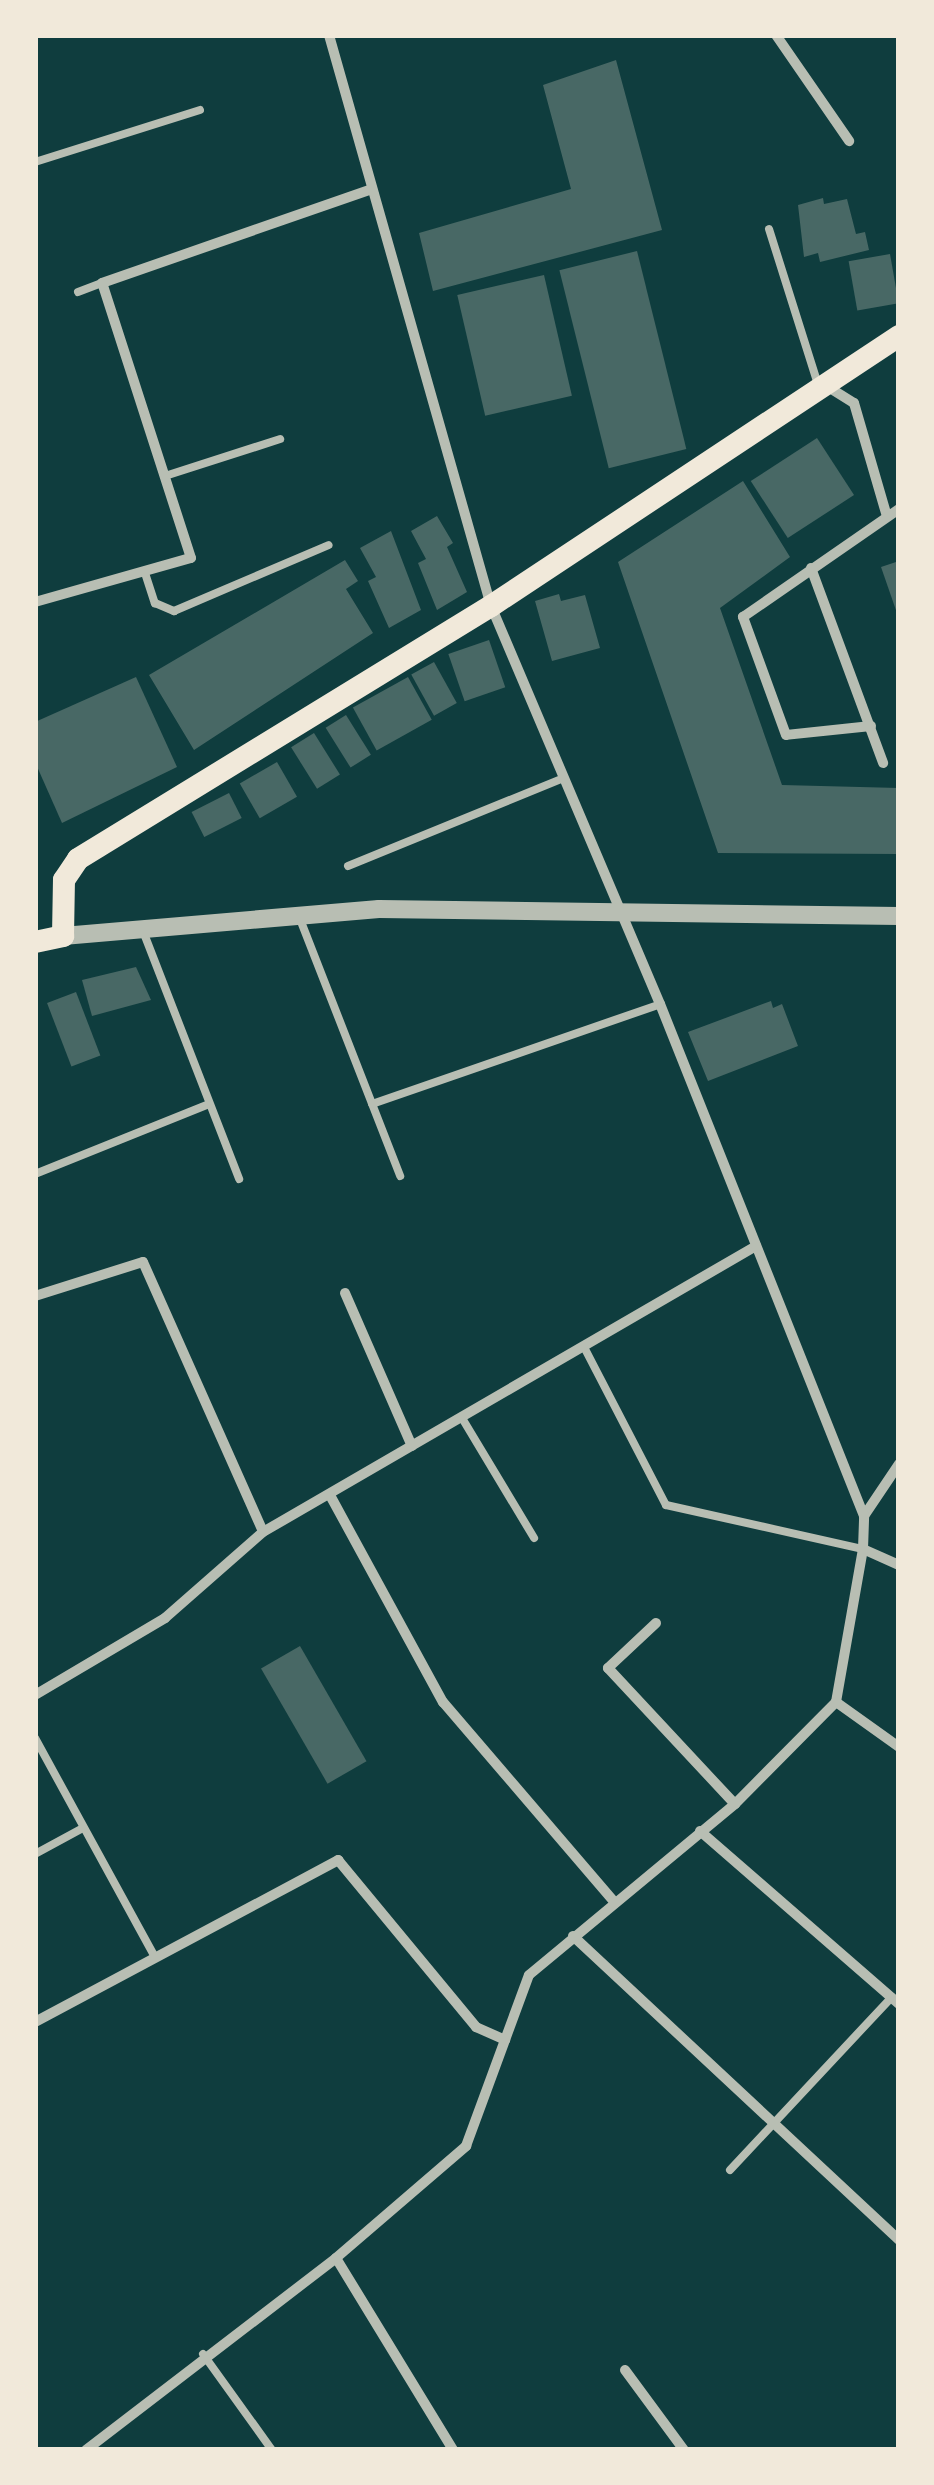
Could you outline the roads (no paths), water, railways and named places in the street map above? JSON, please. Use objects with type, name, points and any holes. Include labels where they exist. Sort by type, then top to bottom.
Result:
[{"type":"main road","points":[[35,942],[64,936],[64,880],[78,859],[491,606],[899,336]]},
{"type":"street","points":[[94,2448],[203,2354],[336,2258],[466,2146],[529,1975],[614,1900],[736,1804],[836,1702],[864,1549],[864,1516],[660,1004],[561,779],[491,606],[329,35]]},
{"type":"street","points":[[776,35],[849,141]]},
{"type":"street","points":[[35,602],[191,558],[102,283],[372,189]]},
{"type":"street","points":[[822,387],[854,403],[886,513]]},
{"type":"street","points":[[871,726],[786,735],[743,617],[886,513],[899,510]]},
{"type":"street","points":[[811,568],[883,763]]},
{"type":"street","points":[[64,936],[297,912],[899,916]]},
{"type":"street","points":[[35,1695],[165,1618],[262,1532],[331,1497],[756,1246]]},
{"type":"street","points":[[35,1296],[142,1262],[262,1532]]},
{"type":"street","points":[[346,1293],[412,1446]]},
{"type":"street","points":[[864,1516],[899,1464]]},
{"type":"street","points":[[331,1497],[443,1702],[614,1900]]},
{"type":"street","points":[[864,1549],[899,1565]]},
{"type":"street","points":[[656,1623],[608,1668],[736,1804]]},
{"type":"street","points":[[836,1702],[899,1747]]},
{"type":"street","points":[[700,1832],[895,2001]]},
{"type":"street","points":[[35,2022],[338,1860],[476,2027],[505,2040]]},
{"type":"street","points":[[573,1936],[899,2240]]},
{"type":"street","points":[[336,2258],[453,2450]]},
{"type":"street","points":[[625,2370],[684,2450]]},
{"type":"lane","points":[[35,162],[200,110]]},
{"type":"lane","points":[[769,229],[822,387]]},
{"type":"lane","points":[[78,292],[102,283]]},
{"type":"lane","points":[[164,476],[280,439]]},
{"type":"lane","points":[[145,573],[161,610],[174,611],[328,545]]},
{"type":"lane","points":[[348,866],[561,779]]},
{"type":"lane","points":[[297,912],[400,1176]]},
{"type":"lane","points":[[140,926],[238,1179]]},
{"type":"lane","points":[[372,1104],[660,1004]]},
{"type":"lane","points":[[35,1174],[207,1105]]},
{"type":"lane","points":[[584,1347],[666,1505],[864,1549]]},
{"type":"lane","points":[[462,1418],[534,1538]]},
{"type":"lane","points":[[35,1738],[156,1956]]},
{"type":"lane","points":[[35,1854],[82,1828]]},
{"type":"lane","points":[[730,2170],[895,2001]]},
{"type":"lane","points":[[203,2354],[272,2450]]}]
